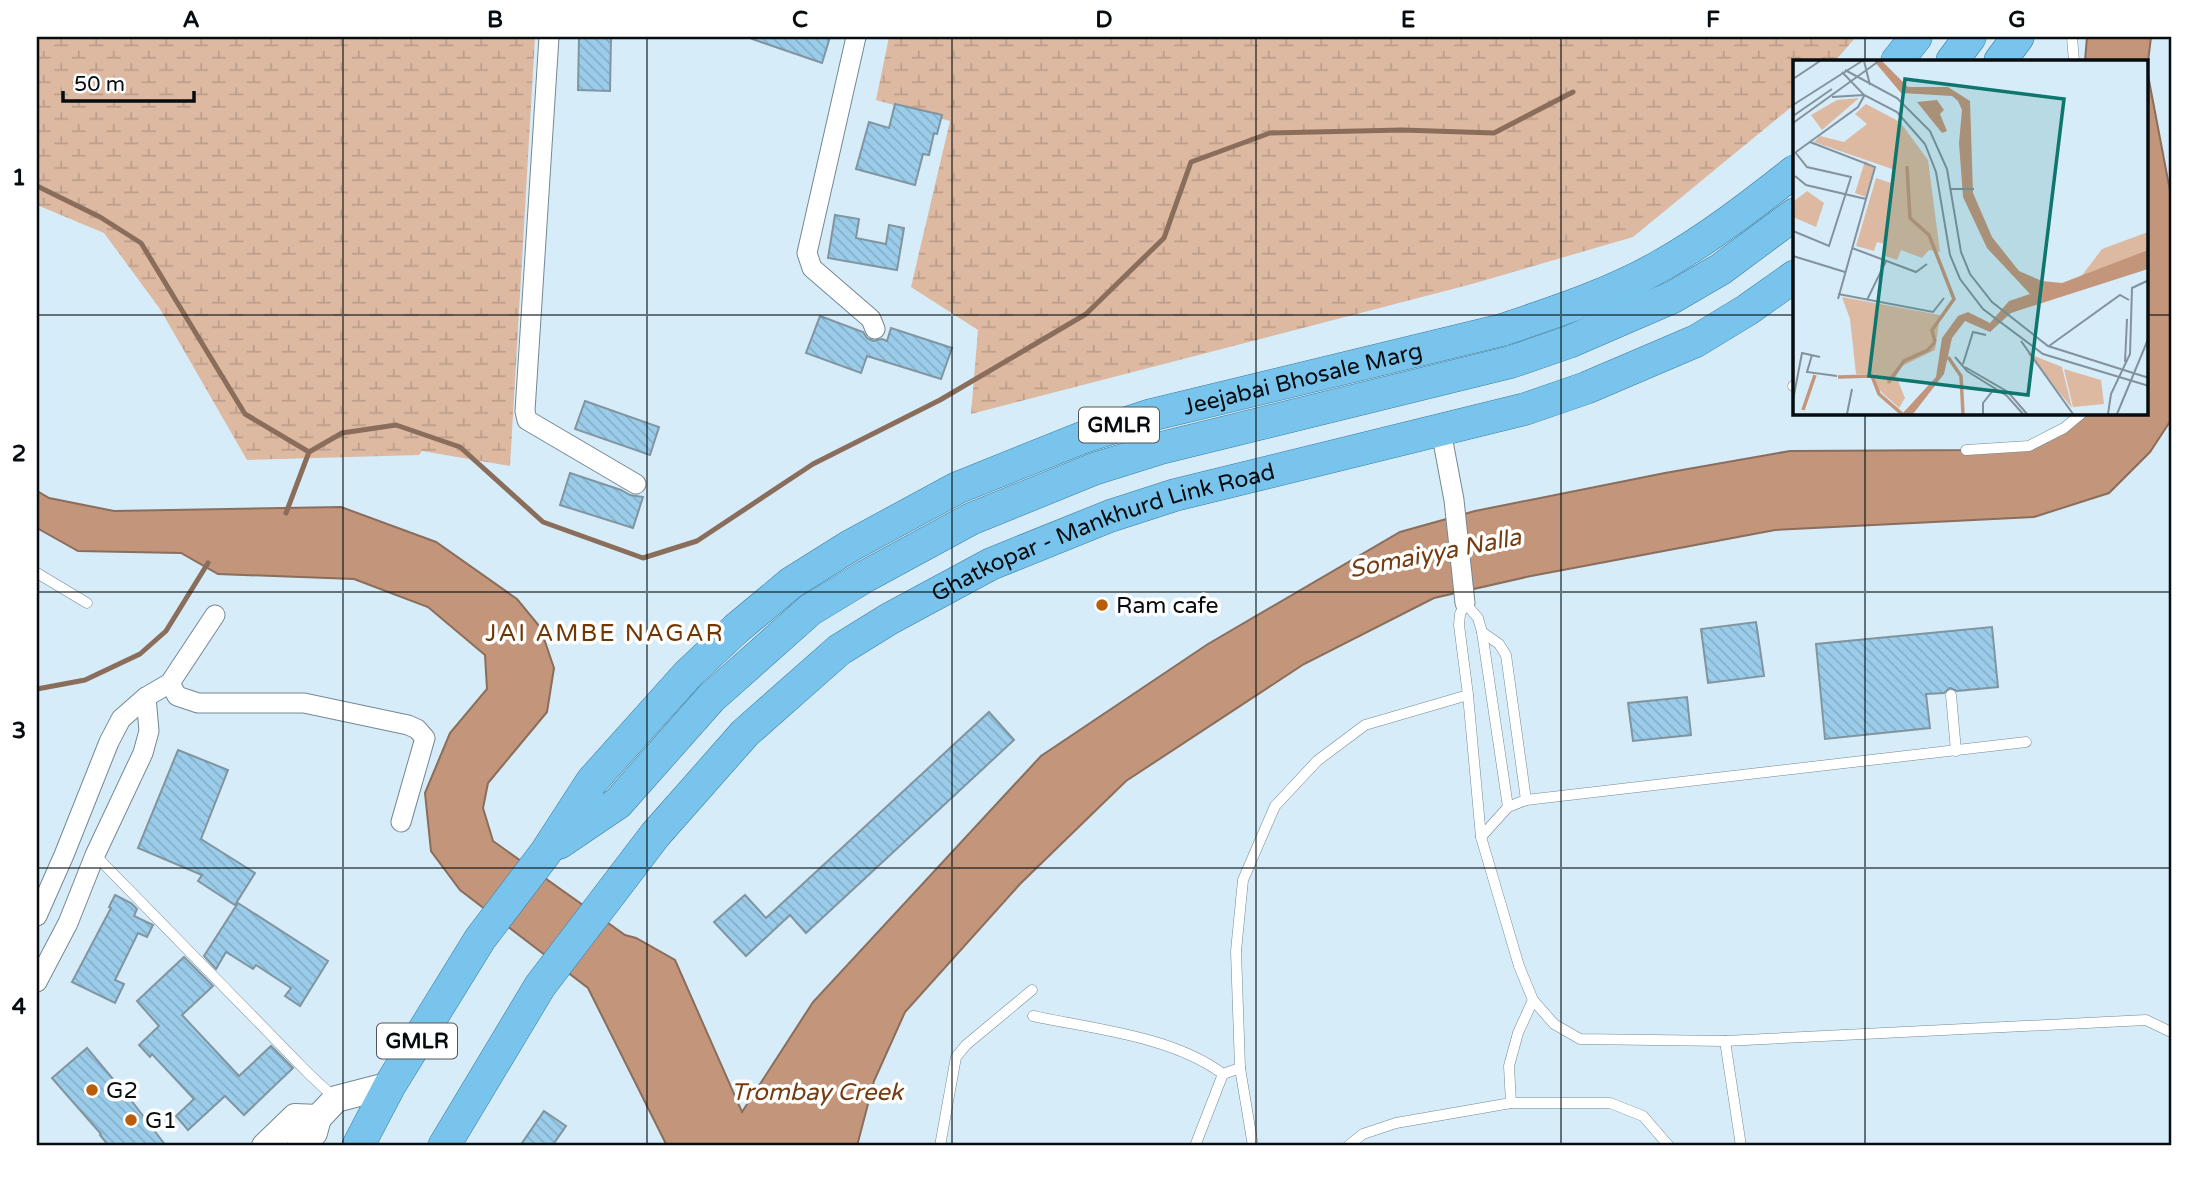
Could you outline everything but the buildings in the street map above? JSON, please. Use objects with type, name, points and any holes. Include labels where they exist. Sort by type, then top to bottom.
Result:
[{"type":"highway","points":[[1898,60],[1916,37]]},
{"type":"highway","points":[[1953,60],[1970,37]]},
{"type":"highway","points":[[2001,60],[2018,37]]},
{"type":"highway","name":"Jeejabai Bhosale Marg","points":[[546,852],[592,782],[688,674],[791,583],[903,516],[957,488],[1019,462],[1151,415],[1502,330],[1557,311],[1658,268],[1704,240],[1793,173]]},
{"type":"highway","points":[[546,852],[618,803],[711,698],[810,610],[971,519],[1094,469],[1161,447],[1511,362],[1569,342],[1673,297],[1721,269],[1793,215]]},
{"type":"highway","name":"Ghatkopar - Mankhurd Link Road","points":[[444,1146],[540,986],[655,835],[746,733],[839,650],[991,564],[1110,516],[1175,495],[1525,410],[1586,388],[1696,341],[1793,277]]},
{"type":"highway","name":"GMLR","points":[[358,1146],[390,1085],[480,939],[546,852]]},
{"type":"main road","points":[[300,1146],[314,1133],[318,1118],[337,1099],[390,1085]]},
{"type":"main road","points":[[265,1146],[295,1117],[318,1118]]},
{"type":"street","points":[[549,37],[525,411],[527,420],[636,484]]},
{"type":"street","points":[[856,37],[807,253],[812,268],[871,320],[875,329]]},
{"type":"street","points":[[1441,431],[1454,500],[1465,599]]},
{"type":"street","points":[[37,916],[121,719],[146,697],[170,683],[215,615]]},
{"type":"street","points":[[170,683],[177,696],[198,703],[304,703],[417,729],[425,738],[401,822]]},
{"type":"street","points":[[37,982],[44,951],[68,923],[95,855],[143,753],[149,732],[146,697]]},
{"type":"street","points":[[72,835],[95,855]]},
{"type":"lane","points":[[2072,37],[2074,60]]},
{"type":"lane","points":[[1966,450],[2029,446],[2064,428],[2080,415]]},
{"type":"lane","points":[[37,573],[88,603]]},
{"type":"lane","points":[[1465,599],[1478,618],[1482,632],[1508,807]]},
{"type":"lane","points":[[1465,599],[1459,625],[1481,837],[1519,965],[1534,1000],[1554,1024],[1580,1039],[1725,1041],[2146,1020],[2171,1032]]},
{"type":"lane","points":[[1482,632],[1499,644],[1506,655],[1526,800]]},
{"type":"lane","points":[[1253,1146],[1240,1068],[1236,951],[1243,880],[1275,806],[1317,761],[1365,725],[1468,695]]},
{"type":"lane","points":[[1951,695],[1956,751]]},
{"type":"lane","points":[[1481,837],[1508,807],[1526,800],[2026,743]]},
{"type":"lane","points":[[95,855],[310,1075],[337,1099]]},
{"type":"lane","points":[[940,1146],[956,1057],[966,1045],[1032,990]]},
{"type":"lane","points":[[1511,1103],[1509,1066],[1518,1033],[1534,1000]]},
{"type":"lane","points":[[1032,1016],[1151,1041],[1207,1062],[1223,1074]]},
{"type":"lane","points":[[1725,1041],[1741,1146]]},
{"type":"lane","points":[[1195,1146],[1223,1074],[1240,1068]]},
{"type":"lane","points":[[1348,1146],[1363,1134],[1396,1123],[1511,1103],[1610,1103],[1643,1116],[1669,1146]]},
{"type":"green space","points":[[37,37],[535,37],[510,466],[422,451],[419,455],[247,460],[160,309],[104,233],[37,205]]},
{"type":"green space","points":[[889,37],[1856,37],[1836,60],[1793,60],[1793,106],[1633,237],[1472,284],[971,414],[978,330],[911,287],[950,121],[876,100]]},
{"type":"water","points":[[2087,37],[2151,37],[2148,62],[2085,60]]},
{"type":"water","name":"Trombay Creek","points":[[2148,75],[2171,196],[2171,420],[2150,452],[2109,493],[2034,517],[1775,530],[1531,576],[1434,598],[1304,664],[1126,781],[1020,884],[905,1012],[874,1081],[857,1146],[667,1146],[588,988],[460,890],[431,851],[425,793],[450,733],[487,689],[485,655],[428,607],[354,579],[218,574],[181,553],[78,551],[37,528],[37,491],[49,498],[114,511],[341,507],[436,542],[517,599],[540,627],[554,668],[547,712],[488,783],[483,808],[493,841],[625,935],[636,938],[675,960],[742,1112],[813,1002],[1041,756],[1208,644],[1400,532],[1475,511],[1790,451],[1976,450],[2038,445],[2086,415],[2148,415]]},
{"type":"waterway","points":[[286,513],[309,452],[342,433],[396,425],[460,447],[543,522],[643,558],[697,541],[813,464],[940,400],[1086,314],[1164,238],[1191,162],[1270,133],[1402,130],[1494,133],[1573,92]]},
{"type":"waterway","points":[[37,186],[100,217],[141,243],[245,414],[309,452]]},
{"type":"waterway","points":[[37,689],[85,680],[140,654],[166,631],[208,563]]},
{"type":"place","name":"Ram cafe","points":[[1102,605]]},
{"type":"place","name":"G2","points":[[92,1090]]},
{"type":"place","name":"G1","points":[[131,1120]]},
{"type":"district","name":"JAI AMBE NAGAR","points":[[605,633]]},
{"type":"water label","name":"Somaiyya Nalla","points":[[1435,553]]}]
